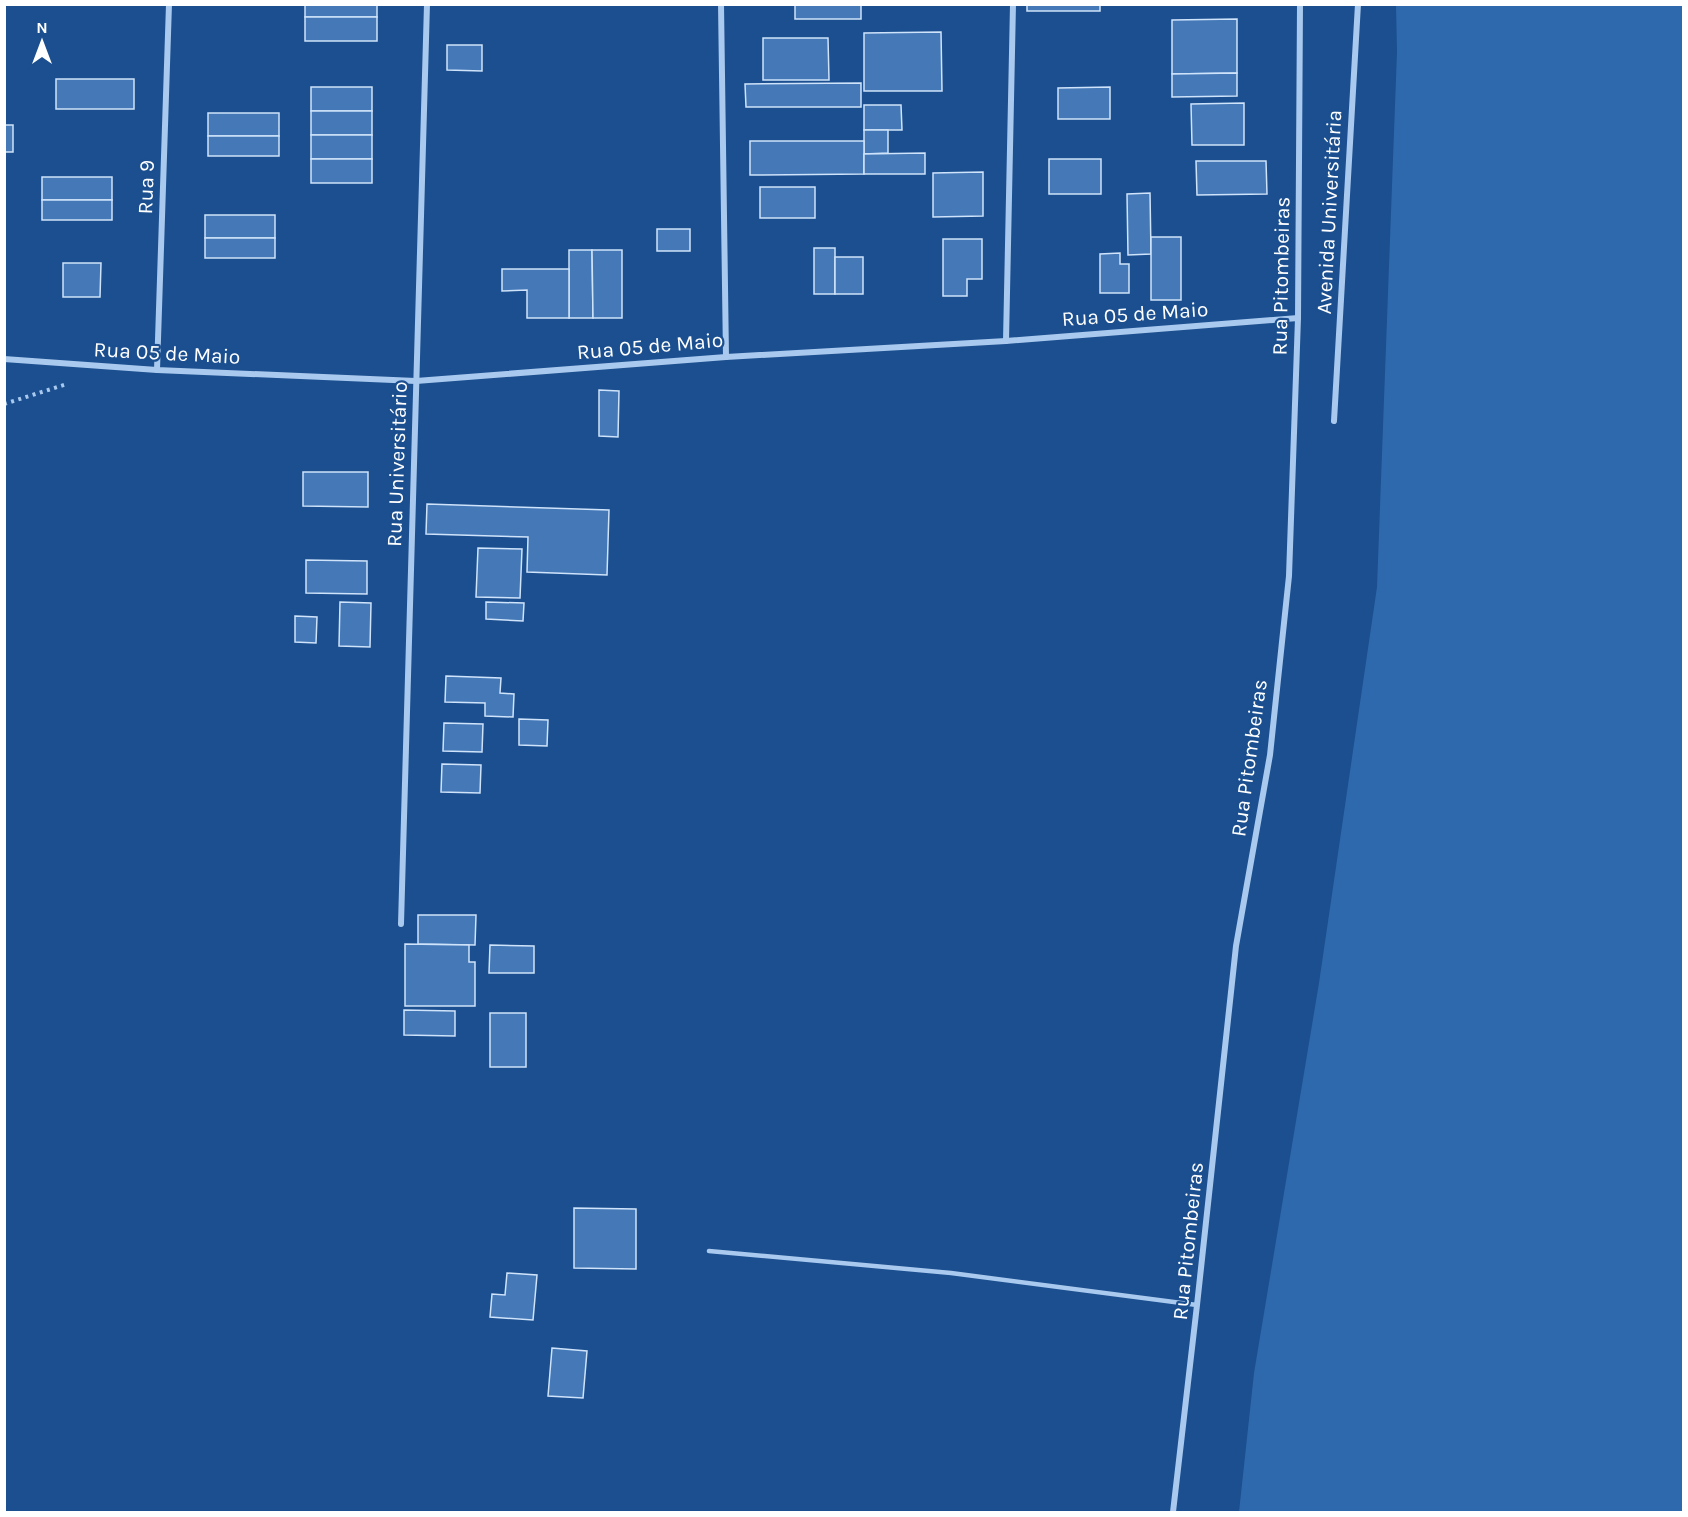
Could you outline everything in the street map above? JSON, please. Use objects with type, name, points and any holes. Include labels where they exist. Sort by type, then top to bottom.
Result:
[{"type":"street","name":"Rua 9","points":[[157,370],[169,4]]},
{"type":"street","name":"Rua Universitário","points":[[401,924],[427,4]]},
{"type":"street","points":[[721,4],[726,357]]},
{"type":"street","points":[[1006,341],[1013,4]]},
{"type":"street","name":"Rua Pitombeiras","points":[[1173,1512],[1236,946],[1270,755],[1289,576],[1298,318],[1300,4]]},
{"type":"street","name":"Avenida Universitária","points":[[1334,421],[1358,4]]},
{"type":"street","name":"Rua 05 de Maio","points":[[4,359],[157,370],[416,381],[726,357],[1006,341],[1298,318]]},
{"type":"lane","points":[[709,1251],[951,1273],[1197,1305]]},
{"type":"path","points":[[4,404],[77,381]]},
{"type":"shaded area","points":[[1396,5],[1683,5],[1683,1512],[1239,1512],[1254,1373],[1319,983],[1377,587],[1397,52]]},
{"type":"building","points":[[305,4],[377,4],[377,17],[305,17]]},
{"type":"building","points":[[795,4],[861,4],[861,19],[795,19]]},
{"type":"building","points":[[1027,4],[1100,4],[1100,11],[1027,11]]},
{"type":"building","points":[[305,17],[377,17],[377,41],[305,41]]},
{"type":"building","points":[[1237,19],[1237,73],[1172,74],[1172,20]]},
{"type":"building","points":[[941,32],[942,91],[864,91],[864,33]]},
{"type":"building","points":[[763,38],[828,38],[829,80],[763,80]]},
{"type":"building","points":[[447,45],[482,45],[482,71],[447,70]]},
{"type":"building","points":[[1237,73],[1237,96],[1172,97],[1172,74]]},
{"type":"building","points":[[56,79],[134,79],[134,109],[56,109]]},
{"type":"building","points":[[861,83],[861,107],[746,107],[745,84]]},
{"type":"building","points":[[311,87],[372,87],[372,111],[311,111]]},
{"type":"building","points":[[1110,87],[1110,119],[1058,119],[1058,88]]},
{"type":"building","points":[[1244,103],[1244,145],[1192,145],[1191,104]]},
{"type":"building","points":[[864,105],[901,105],[902,130],[864,130]]},
{"type":"building","points":[[311,111],[372,111],[372,135],[311,135]]},
{"type":"building","points":[[208,113],[279,113],[279,136],[208,136]]},
{"type":"building","points":[[4,125],[13,125],[13,152],[4,152]]},
{"type":"building","points":[[864,130],[888,130],[888,153],[864,154]]},
{"type":"building","points":[[311,135],[372,135],[372,159],[311,159]]},
{"type":"building","points":[[208,136],[279,136],[279,156],[208,156]]},
{"type":"building","points":[[750,141],[864,141],[864,174],[750,175]]},
{"type":"building","points":[[925,153],[925,174],[864,174],[864,154]]},
{"type":"building","points":[[311,159],[372,159],[372,183],[311,183]]},
{"type":"building","points":[[1049,159],[1101,159],[1101,194],[1049,194]]},
{"type":"building","points":[[1196,161],[1266,161],[1267,194],[1197,195]]},
{"type":"building","points":[[983,172],[983,216],[933,217],[933,173]]},
{"type":"building","points":[[42,177],[112,177],[112,200],[42,200]]},
{"type":"building","points":[[760,187],[815,187],[815,218],[760,218]]},
{"type":"building","points":[[1150,193],[1151,254],[1128,255],[1127,194]]},
{"type":"building","points":[[42,200],[112,200],[112,220],[42,220]]},
{"type":"building","points":[[205,215],[275,215],[275,238],[205,238]]},
{"type":"building","points":[[657,229],[690,229],[690,251],[657,251]]},
{"type":"building","points":[[1151,237],[1181,237],[1181,300],[1151,300]]},
{"type":"building","points":[[205,238],[275,238],[275,258],[205,258]]},
{"type":"building","points":[[943,239],[982,239],[982,279],[967,279],[967,296],[943,296]]},
{"type":"building","points":[[814,248],[835,248],[835,294],[814,294]]},
{"type":"building","points":[[569,250],[592,250],[593,318],[569,318]]},
{"type":"building","points":[[592,250],[622,250],[622,318],[593,318]]},
{"type":"building","points":[[1120,253],[1120,264],[1129,264],[1129,293],[1100,293],[1100,254]]},
{"type":"building","points":[[835,257],[863,257],[863,294],[835,294]]},
{"type":"building","points":[[63,263],[101,263],[100,297],[63,297]]},
{"type":"building","points":[[502,269],[569,269],[569,318],[527,318],[527,290],[502,291]]},
{"type":"building","points":[[599,390],[619,391],[618,437],[599,436]]},
{"type":"building","points":[[303,472],[368,472],[368,507],[303,506]]},
{"type":"building","points":[[427,504],[609,510],[607,575],[527,572],[528,537],[426,534]]},
{"type":"building","points":[[478,548],[522,549],[520,598],[476,597]]},
{"type":"building","points":[[306,560],[367,561],[367,594],[306,593]]},
{"type":"building","points":[[340,602],[371,603],[370,647],[339,646]]},
{"type":"building","points":[[486,602],[524,603],[523,621],[486,619]]},
{"type":"building","points":[[295,616],[317,617],[316,643],[295,642]]},
{"type":"building","points":[[446,676],[501,678],[500,693],[514,694],[513,717],[485,716],[485,703],[445,702]]},
{"type":"building","points":[[519,719],[548,720],[547,746],[519,745]]},
{"type":"building","points":[[444,723],[483,724],[482,752],[443,751]]},
{"type":"building","points":[[442,764],[481,765],[480,793],[441,792]]},
{"type":"building","points":[[418,915],[476,915],[475,945],[418,944]]},
{"type":"building","points":[[405,944],[469,945],[469,962],[475,962],[475,1006],[405,1006]]},
{"type":"building","points":[[490,945],[534,946],[534,973],[489,973]]},
{"type":"building","points":[[404,1010],[455,1011],[455,1036],[404,1035]]},
{"type":"building","points":[[490,1013],[526,1013],[526,1067],[490,1067]]},
{"type":"building","points":[[574,1208],[636,1209],[636,1269],[574,1268]]},
{"type":"building","points":[[507,1273],[537,1275],[533,1320],[490,1317],[492,1294],[505,1295]]},
{"type":"building","points":[[552,1348],[587,1351],[583,1398],[548,1396]]}]
